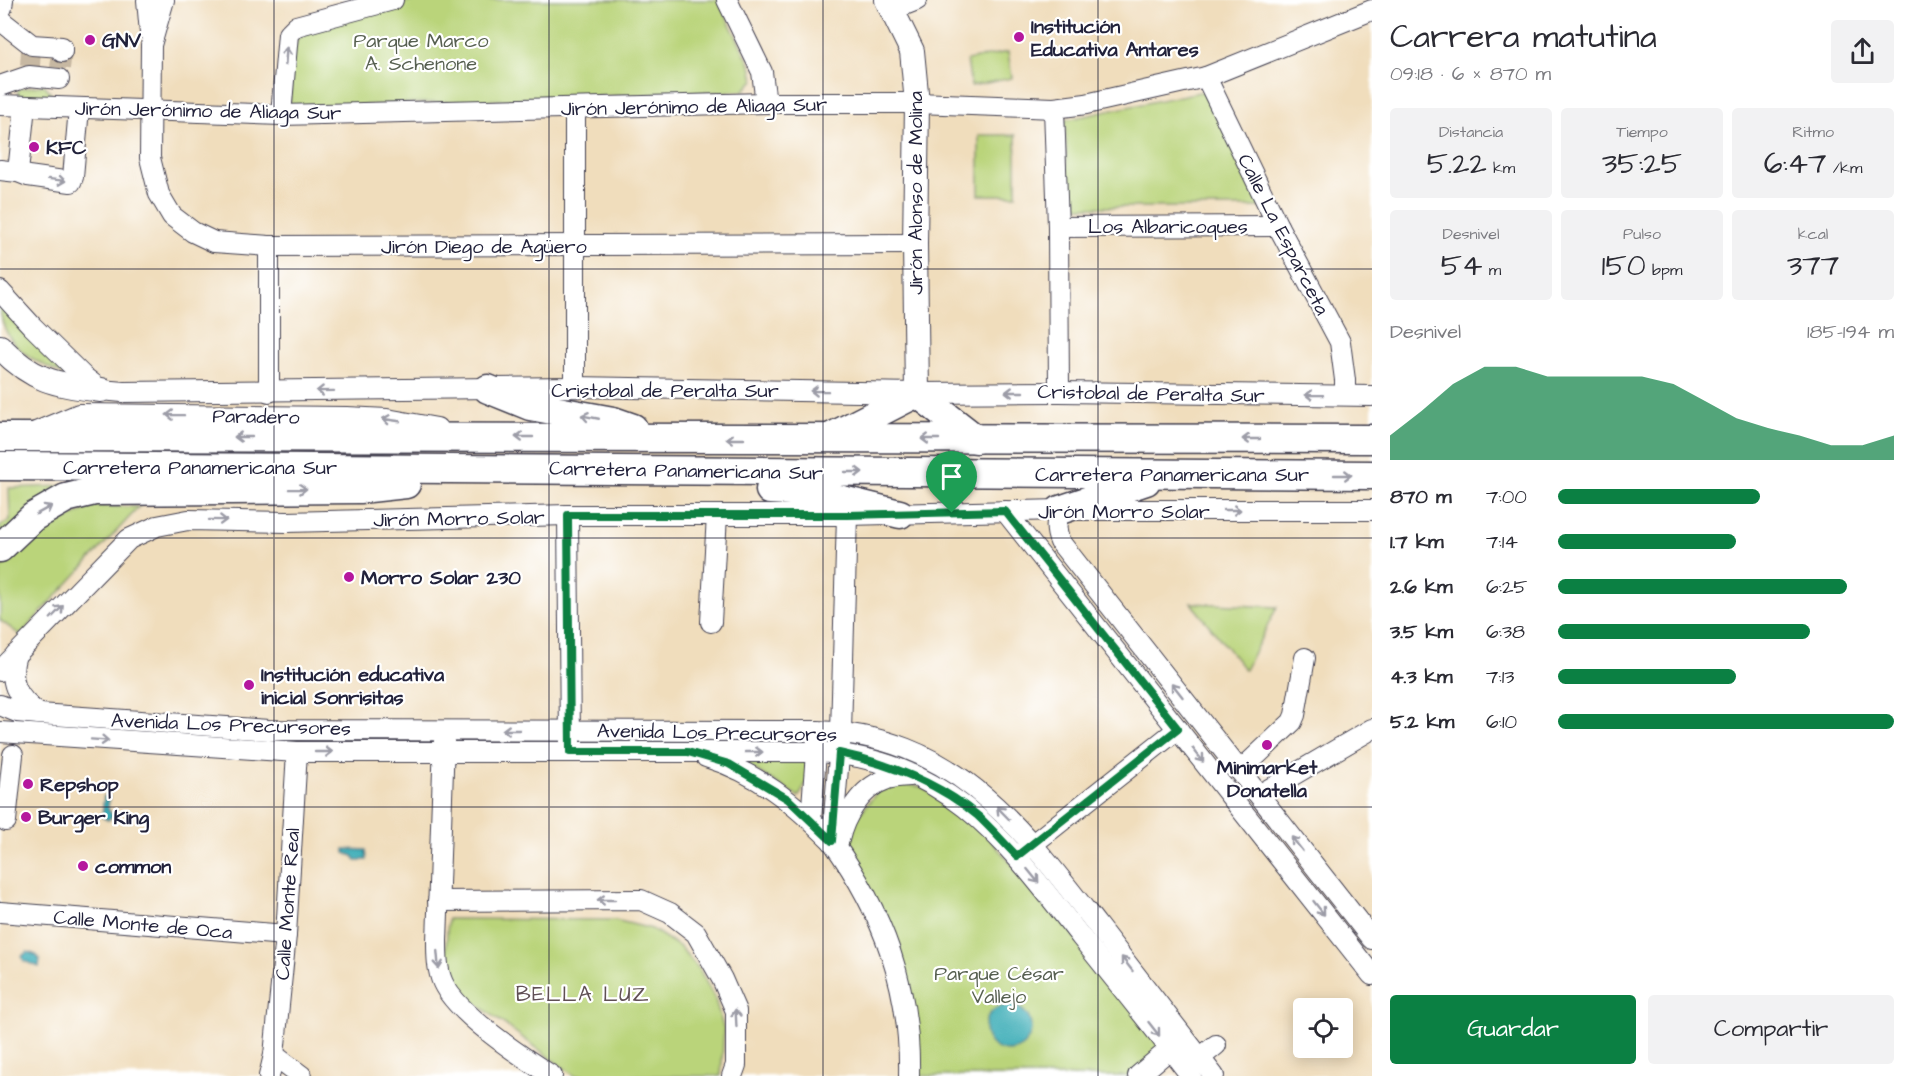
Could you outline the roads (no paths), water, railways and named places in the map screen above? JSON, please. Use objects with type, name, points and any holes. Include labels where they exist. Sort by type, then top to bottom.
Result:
[{"type":"highway","points":[[488,389],[530,405],[613,421],[667,439]]},
{"type":"highway","points":[[827,439],[917,393],[976,439]]},
{"type":"highway","name":"Carretera Panamericana Sur","points":[[16,436],[1372,440]]},
{"type":"highway","name":"Carretera Panamericana Sur","points":[[9,466],[1372,475]]},
{"type":"highway","points":[[0,548],[33,517],[66,498],[95,491],[360,489],[559,469],[617,483],[810,492],[900,514]]},
{"type":"highway","points":[[1060,510],[1166,474]]},
{"type":"main road","points":[[0,0],[0,7]]},
{"type":"main road","name":"Jirón Alonso de Molina","points":[[890,5],[912,51],[917,103],[915,244],[917,393]]},
{"type":"main road","points":[[0,347],[22,368],[39,378],[59,384],[101,390]]},
{"type":"street","points":[[147,0],[151,45]]},
{"type":"street","points":[[151,45],[164,0]]},
{"type":"street","points":[[281,114],[290,30],[296,26],[393,0]]},
{"type":"street","points":[[727,0],[762,72],[766,103]]},
{"type":"street","points":[[890,5],[917,0]]},
{"type":"street","name":"Jirón Jerónimo de Aliaga Sur","points":[[0,105],[281,114],[766,103],[917,103],[1054,108],[1086,104],[1206,77],[1372,10]]},
{"type":"street","points":[[0,20],[31,59],[60,66]]},
{"type":"street","name":"Jirón Diego de Agüero","points":[[151,45],[150,158],[159,194],[172,216],[193,232],[214,242],[269,246],[915,244]]},
{"type":"street","points":[[0,86],[31,59],[62,47],[60,66],[72,107],[74,177],[71,182],[9,171],[25,106]]},
{"type":"street","name":"Calle La Esparceta","points":[[1206,77],[1278,226],[1340,342],[1345,395]]},
{"type":"street","points":[[1054,108],[1058,227],[1059,392]]},
{"type":"street","points":[[575,109],[575,387]]},
{"type":"street","name":"Los Albaricoques","points":[[1058,227],[1278,226]]},
{"type":"street","points":[[269,246],[269,392]]},
{"type":"street","points":[[0,291],[84,377],[101,390]]},
{"type":"street","name":"Cristobal de Peralta Sur","points":[[101,390],[269,392],[575,387],[917,393],[1059,392],[1372,396]]},
{"type":"street","points":[[1060,510],[1056,523],[1056,534],[1060,542],[1372,939]]},
{"type":"street","name":"Jirón Morro Solar","points":[[0,671],[129,539],[157,526],[188,520],[287,522],[568,515],[848,515],[1060,510],[1372,510]]},
{"type":"street","points":[[1005,511],[1372,975]]},
{"type":"street","points":[[568,515],[570,752]]},
{"type":"street","points":[[711,622],[717,515]]},
{"type":"street","points":[[834,844],[841,732],[848,515]]},
{"type":"street","points":[[1029,540],[1041,532],[1049,534],[1060,542]]},
{"type":"street","points":[[16,654],[13,667],[16,688],[26,705],[39,714]]},
{"type":"street","points":[[1240,771],[1292,722],[1305,658]]},
{"type":"street","name":"Avenida Los Precursores","points":[[0,705],[17,712],[269,730],[841,732],[901,748],[924,756],[952,771],[995,804],[1033,844],[1214,1076]]},
{"type":"street","points":[[64,738],[53,731],[54,723],[65,716]]},
{"type":"street","points":[[1017,856],[1178,729]]},
{"type":"street","points":[[1259,795],[1372,729]]},
{"type":"street","points":[[445,730],[437,963],[442,981],[453,1000],[552,1076]]},
{"type":"street","points":[[811,820],[818,731]]},
{"type":"street","name":"Avenida Los Precursores","points":[[0,732],[297,752],[816,752],[839,753],[865,759],[915,775],[951,795],[970,810],[1017,856],[1191,1076]]},
{"type":"street","points":[[3,824],[6,755],[28,735]]},
{"type":"street","name":"Calle Monte Real","points":[[268,1076],[274,1055],[286,935],[297,752]]},
{"type":"street","points":[[688,752],[729,764],[788,799],[834,844],[865,895],[896,966],[904,1002],[909,1076]]},
{"type":"street","points":[[834,844],[850,812],[873,787],[883,780],[915,775]]},
{"type":"street","points":[[438,901],[641,900],[669,913],[696,933],[736,1011],[735,1065],[732,1076]]},
{"type":"street","name":"Calle Monte de Oca","points":[[0,912],[286,935]]},
{"type":"street","points":[[1200,1058],[1216,1046]]},
{"type":"street","points":[[1138,1076],[1170,1049]]},
{"type":"street","points":[[274,1055],[302,1076]]},
{"type":"water","points":[[104,796],[109,796],[108,809],[113,816],[108,820],[102,817]]},
{"type":"water","points":[[345,849],[366,850],[367,860],[356,860],[345,853]]},
{"type":"water","points":[[27,952],[36,955],[40,960],[39,967],[24,961],[22,956]]},
{"type":"water","points":[[1008,1005],[1024,1012],[1031,1028],[1024,1044],[1008,1051],[992,1044],[985,1028],[992,1012]]},
{"type":"tunnel","points":[[30,66],[31,50]]},
{"type":"tunnel","points":[[60,68],[62,52]]},
{"type":"place","name":"Institución Educativa Antares","points":[[1019,37]]},
{"type":"place","name":"GNV","points":[[90,40]]},
{"type":"place","name":"KFC","points":[[34,147]]},
{"type":"place","name":"Morro Solar 230","points":[[349,577]]},
{"type":"place","name":"Institución educativa inicial Sonrisitas","points":[[249,685]]},
{"type":"place","name":"Minimarket Donatella","points":[[1267,745]]},
{"type":"place","name":"Repshop","points":[[28,784]]},
{"type":"place","name":"Burger King","points":[[26,817]]},
{"type":"place","name":"common","points":[[83,866]]},
{"type":"district","name":"BELLA LUZ","points":[[583,994]]},
{"type":"park label","name":"Parque Marco A. Schenone","points":[[421,52]]},
{"type":"park label","name":"Parque César Vallejo","points":[[999,984]]}]
